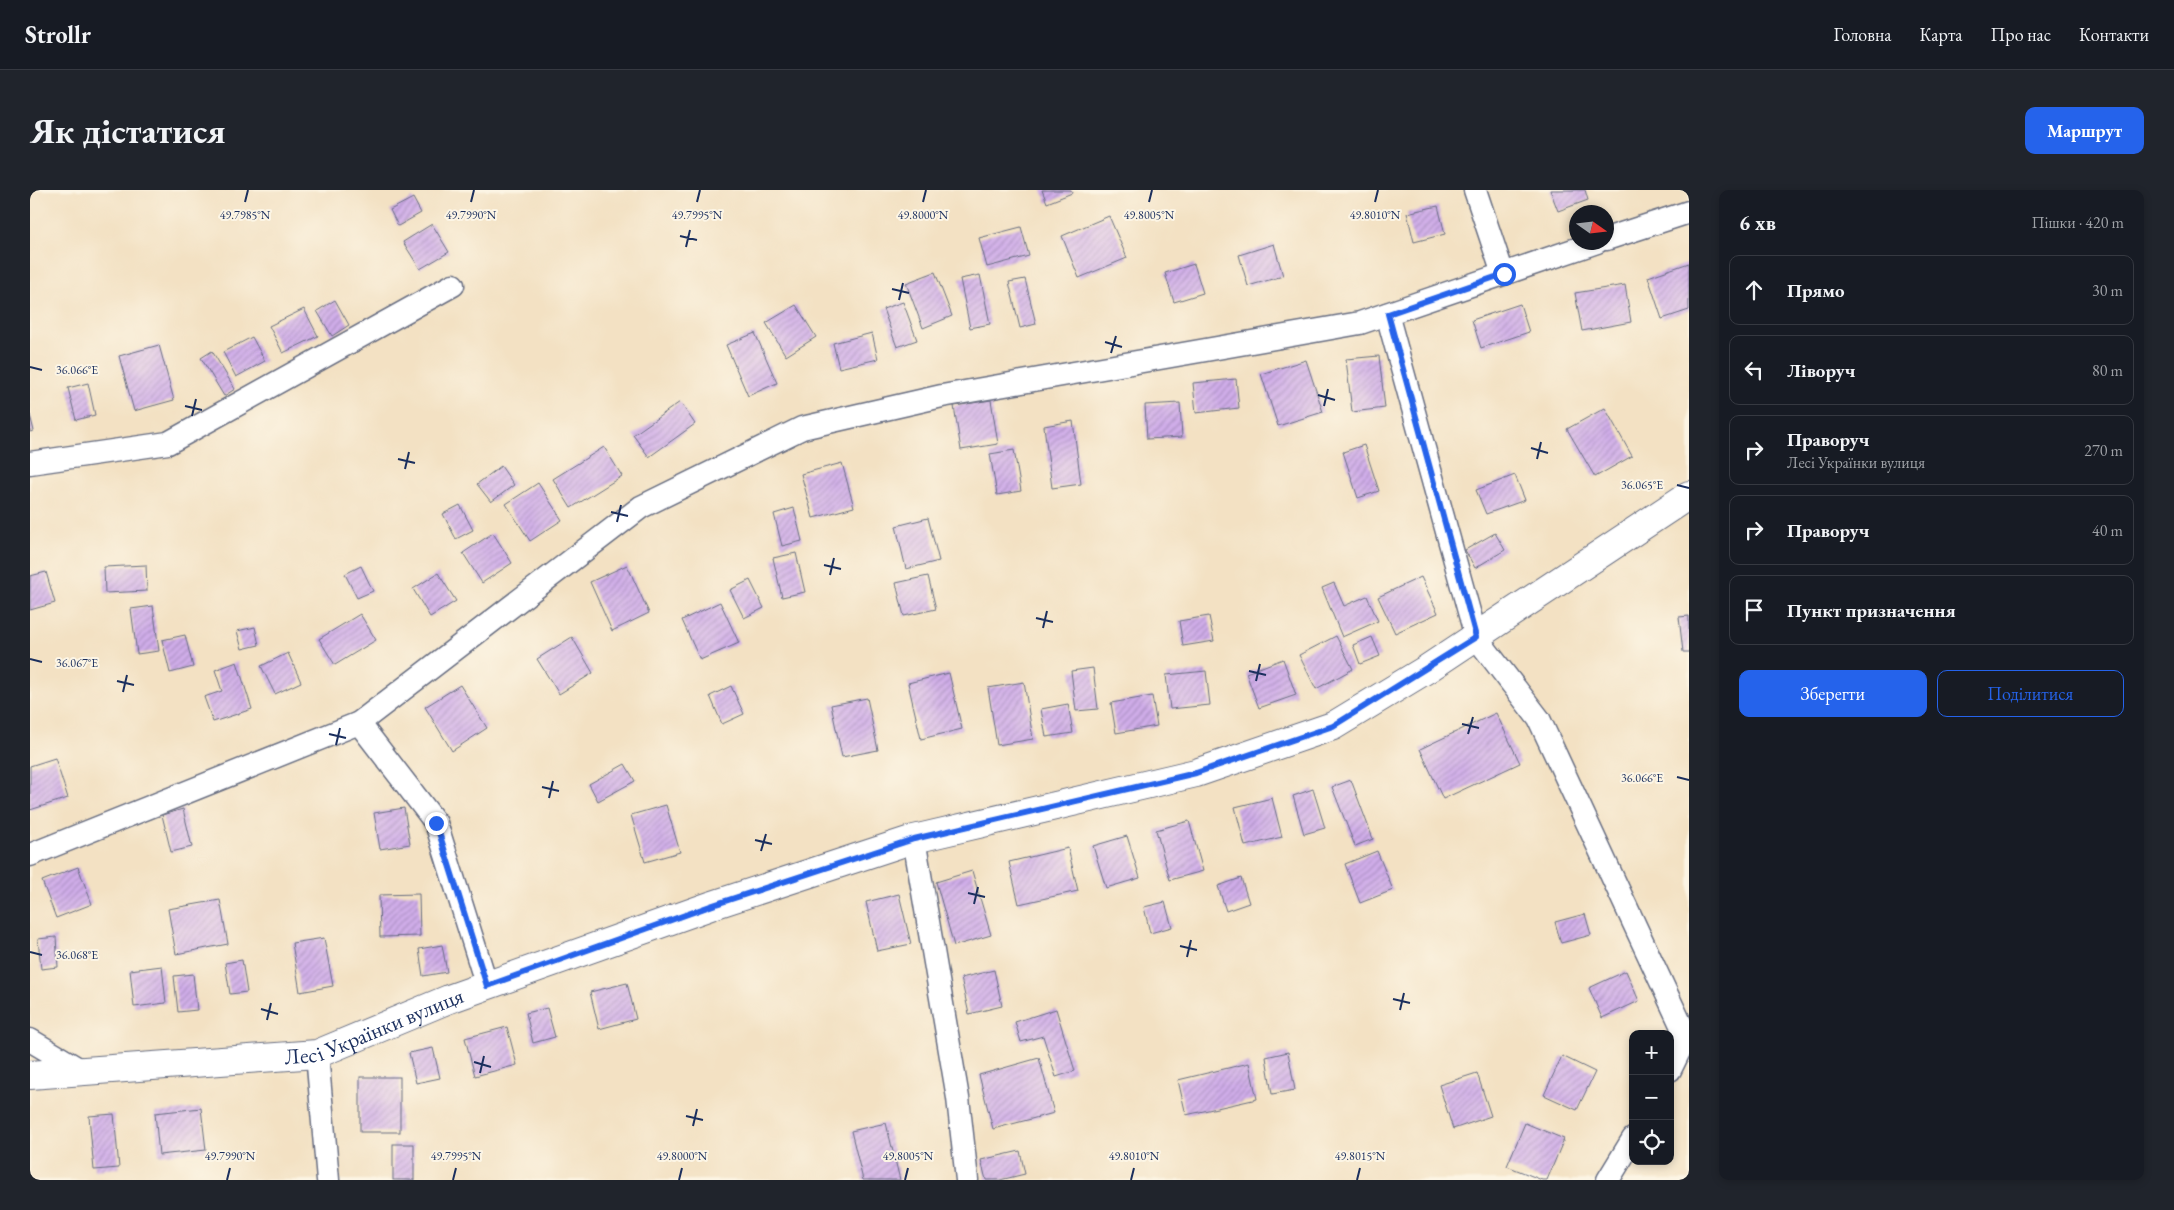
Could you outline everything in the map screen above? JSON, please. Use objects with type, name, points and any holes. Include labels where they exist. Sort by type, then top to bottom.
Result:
[{"type":"street","points":[[1475,190],[1504,274]]},
{"type":"street","points":[[1614,236],[1689,212]]},
{"type":"street","points":[[30,855],[359,723],[640,507],[802,428],[942,396],[1360,323],[1574,250]]},
{"type":"street","points":[[30,463],[168,443],[453,285]]},
{"type":"street","points":[[1388,314],[1476,637],[1539,719],[1689,1036],[1674,1063]]},
{"type":"street","name":"Лесі Українки вулиця","points":[[30,1075],[317,1054],[487,986],[713,905],[914,839],[1196,773],[1333,726],[1476,637],[1689,495]]},
{"type":"street","points":[[359,723],[436,823],[487,986]]},
{"type":"street","points":[[914,839],[958,1098],[967,1180]]},
{"type":"street","points":[[30,1040],[82,1071]]},
{"type":"street","points":[[317,1054],[328,1180]]},
{"type":"street","points":[[1608,1180],[1629,1146]]},
{"type":"building","points":[[1042,190],[1071,190],[1072,193],[1047,203]]},
{"type":"building","points":[[1550,190],[1585,190],[1588,200],[1569,205],[1569,207],[1558,211]]},
{"type":"building","points":[[413,198],[421,213],[398,226],[390,210]]},
{"type":"building","points":[[1438,206],[1445,234],[1414,242],[1407,213]]},
{"type":"building","points":[[1109,216],[1127,258],[1079,278],[1062,236]]},
{"type":"building","points":[[432,224],[449,252],[420,269],[403,242]]},
{"type":"building","points":[[1021,227],[1029,256],[987,267],[979,238]]},
{"type":"building","points":[[1274,244],[1283,276],[1248,286],[1239,255]]},
{"type":"building","points":[[1689,263],[1689,310],[1662,319],[1648,277]]},
{"type":"building","points":[[1194,264],[1203,293],[1174,302],[1165,273]]},
{"type":"building","points":[[935,272],[952,316],[923,328],[906,283]]},
{"type":"building","points":[[980,275],[990,324],[970,328],[960,279]]},
{"type":"building","points":[[1025,279],[1036,324],[1020,328],[1009,282]]},
{"type":"building","points":[[1625,285],[1631,322],[1582,331],[1575,293]]},
{"type":"building","points":[[335,300],[349,325],[332,336],[317,311]]},
{"type":"building","points":[[903,302],[917,340],[897,347],[883,309]]},
{"type":"building","points":[[1520,304],[1529,332],[1481,348],[1472,320]]},
{"type":"building","points":[[796,305],[816,337],[786,356],[766,323]]},
{"type":"building","points":[[304,309],[318,336],[283,353],[269,326]]},
{"type":"building","points":[[755,333],[777,383],[748,396],[726,345]]},
{"type":"building","points":[[872,333],[878,359],[839,368],[833,343]]},
{"type":"building","points":[[252,337],[265,361],[236,377],[223,352]]},
{"type":"building","points":[[159,345],[174,400],[134,411],[119,356]]},
{"type":"building","points":[[212,351],[235,389],[224,396],[201,358]]},
{"type":"building","points":[[1379,356],[1385,408],[1352,412],[1346,359]]},
{"type":"building","points":[[1306,360],[1323,412],[1278,426],[1261,374]]},
{"type":"building","points":[[1236,379],[1239,408],[1196,413],[1193,383]]},
{"type":"building","points":[[88,383],[95,415],[76,420],[68,388]]},
{"type":"building","points":[[991,400],[998,444],[961,450],[954,406]]},
{"type":"building","points":[[680,402],[695,424],[649,457],[633,435]]},
{"type":"building","points":[[1180,403],[1182,437],[1147,439],[1145,405]]},
{"type":"building","points":[[1605,408],[1632,456],[1595,477],[1567,429]]},
{"type":"building","points":[[30,415],[34,431],[30,432]]},
{"type":"building","points":[[1073,421],[1081,484],[1052,488],[1044,426]]},
{"type":"building","points":[[1364,445],[1379,491],[1358,498],[1343,452]]},
{"type":"building","points":[[604,447],[622,476],[571,508],[553,479]]},
{"type":"building","points":[[1014,450],[1021,491],[997,495],[990,454]]},
{"type":"building","points":[[842,463],[854,507],[813,518],[801,474]]},
{"type":"building","points":[[501,466],[514,485],[491,502],[477,484]]},
{"type":"building","points":[[1515,475],[1525,500],[1486,514],[1476,490]]},
{"type":"building","points":[[538,483],[562,520],[530,541],[506,504]]},
{"type":"building","points":[[460,505],[473,530],[456,539],[443,514]]},
{"type":"building","points":[[794,508],[802,541],[782,546],[774,514]]},
{"type":"building","points":[[928,518],[939,561],[906,569],[896,526]]},
{"type":"building","points":[[493,533],[512,563],[482,583],[463,553]]},
{"type":"building","points":[[1495,533],[1505,550],[1475,568],[1465,550]]},
{"type":"building","points":[[796,553],[805,592],[782,597],[773,558]]},
{"type":"building","points":[[146,565],[147,591],[105,593],[104,567]]},
{"type":"building","points":[[627,565],[649,613],[612,631],[590,582]]},
{"type":"building","points":[[361,566],[373,591],[357,598],[345,574]]},
{"type":"building","points":[[46,572],[55,603],[30,610],[30,576]]},
{"type":"building","points":[[438,573],[456,601],[430,617],[413,589]]},
{"type":"building","points":[[928,576],[936,609],[904,616],[896,583]]},
{"type":"building","points":[[1421,577],[1438,613],[1395,633],[1378,597]]},
{"type":"building","points":[[750,580],[764,608],[744,618],[730,590]]},
{"type":"building","points":[[1334,583],[1344,606],[1367,596],[1378,621],[1342,637],[1322,588]]},
{"type":"building","points":[[720,602],[739,643],[700,660],[682,620]]},
{"type":"building","points":[[153,606],[159,651],[137,654],[131,609]]},
{"type":"building","points":[[360,614],[376,640],[335,665],[319,639]]},
{"type":"building","points":[[1209,616],[1214,641],[1183,646],[1179,621]]},
{"type":"building","points":[[1689,616],[1689,652],[1683,652],[1679,617]]},
{"type":"building","points":[[255,627],[259,645],[242,649],[237,631]]},
{"type":"building","points":[[185,635],[193,667],[170,673],[162,640]]},
{"type":"building","points":[[1336,636],[1353,669],[1316,689],[1299,655]]},
{"type":"building","points":[[572,637],[593,673],[559,694],[537,659]]},
{"type":"building","points":[[1372,637],[1380,656],[1360,664],[1353,645]]},
{"type":"building","points":[[288,653],[301,682],[275,694],[261,666]]},
{"type":"building","points":[[1283,659],[1296,695],[1259,708],[1246,673]]},
{"type":"building","points":[[237,662],[252,709],[213,722],[204,697],[222,691],[215,670]]},
{"type":"building","points":[[1093,668],[1098,709],[1076,711],[1071,671]]},
{"type":"building","points":[[1206,671],[1210,705],[1170,709],[1166,675]]},
{"type":"building","points":[[949,673],[962,729],[921,739],[908,683]]},
{"type":"building","points":[[1024,682],[1033,739],[997,745],[988,688]]},
{"type":"building","points":[[460,685],[487,728],[452,751],[425,707]]},
{"type":"building","points":[[731,686],[744,714],[722,724],[710,696]]},
{"type":"building","points":[[1152,696],[1157,726],[1116,733],[1111,703]]},
{"type":"building","points":[[867,698],[878,750],[842,757],[831,705]]},
{"type":"building","points":[[1068,704],[1073,733],[1046,737],[1041,709]]},
{"type":"building","points":[[1496,713],[1520,763],[1443,799],[1420,749]]},
{"type":"building","points":[[55,758],[68,798],[30,810],[30,766]]},
{"type":"building","points":[[625,764],[635,781],[598,801],[589,784]]},
{"type":"building","points":[[1351,780],[1373,839],[1355,846],[1332,787]]},
{"type":"building","points":[[1313,789],[1325,828],[1304,834],[1293,796]]},
{"type":"building","points":[[1272,798],[1282,837],[1245,846],[1235,807]]},
{"type":"building","points":[[666,805],[680,852],[645,862],[631,815]]},
{"type":"building","points":[[404,808],[410,844],[380,849],[374,813]]},
{"type":"building","points":[[183,809],[192,847],[171,852],[162,815]]},
{"type":"building","points":[[1189,821],[1203,871],[1170,880],[1156,830]]},
{"type":"building","points":[[1127,836],[1140,878],[1106,888],[1093,846]]},
{"type":"building","points":[[1068,848],[1078,891],[1019,904],[1009,862]]},
{"type":"building","points":[[1377,851],[1393,890],[1360,903],[1345,864]]},
{"type":"building","points":[[78,867],[92,904],[56,918],[42,881]]},
{"type":"building","points":[[972,871],[991,935],[954,946],[936,882]]},
{"type":"building","points":[[1241,878],[1249,903],[1226,911],[1218,886]]},
{"type":"building","points":[[419,894],[420,936],[380,937],[379,895]]},
{"type":"building","points":[[899,894],[911,944],[877,951],[866,902]]},
{"type":"building","points":[[220,900],[228,944],[176,954],[168,909]]},
{"type":"building","points":[[1165,902],[1172,927],[1150,933],[1144,907]]},
{"type":"building","points":[[1585,914],[1591,935],[1561,943],[1555,922]]},
{"type":"building","points":[[56,937],[58,967],[41,969],[38,939]]},
{"type":"building","points":[[324,938],[333,986],[300,992],[292,943]]},
{"type":"building","points":[[442,945],[447,972],[423,976],[419,949]]},
{"type":"building","points":[[242,960],[247,992],[230,994],[225,963]]},
{"type":"building","points":[[162,966],[166,1003],[134,1007],[130,970]]},
{"type":"building","points":[[994,970],[1002,1006],[969,1014],[961,978]]},
{"type":"building","points":[[1626,971],[1639,1001],[1602,1018],[1589,988]]},
{"type":"building","points":[[193,974],[197,1010],[178,1012],[174,976]]},
{"type":"building","points":[[627,983],[636,1019],[599,1029],[590,992]]},
{"type":"building","points":[[547,1008],[555,1037],[533,1043],[526,1013]]},
{"type":"building","points":[[1056,1009],[1075,1071],[1056,1077],[1043,1036],[1021,1042],[1015,1022]]},
{"type":"building","points":[[507,1027],[517,1065],[475,1076],[465,1038]]},
{"type":"building","points":[[433,1048],[440,1078],[416,1083],[409,1053]]},
{"type":"building","points":[[1288,1052],[1295,1090],[1272,1094],[1266,1057]]},
{"type":"building","points":[[1562,1056],[1595,1072],[1577,1110],[1544,1095]]},
{"type":"building","points":[[1039,1058],[1054,1113],[993,1129],[979,1075]]},
{"type":"building","points":[[1249,1063],[1257,1099],[1186,1115],[1178,1080]]},
{"type":"building","points":[[1477,1073],[1491,1116],[1453,1129],[1439,1085]]},
{"type":"building","points":[[360,1077],[400,1077],[400,1132],[360,1132]]},
{"type":"building","points":[[201,1108],[206,1150],[159,1155],[155,1113]]},
{"type":"building","points":[[114,1114],[119,1168],[94,1170],[89,1116]]},
{"type":"building","points":[[886,1123],[900,1180],[863,1180],[851,1131]]},
{"type":"building","points":[[1525,1123],[1564,1139],[1547,1180],[1542,1180],[1507,1166]]},
{"type":"building","points":[[393,1144],[414,1144],[414,1180],[393,1180]]},
{"type":"building","points":[[1020,1151],[1025,1174],[1000,1180],[986,1180],[981,1160]]},
{"type":"route","points":[[436,823],[487,986],[713,905],[914,839],[1196,773],[1333,726],[1476,637],[1388,314],[1504,274]]}]
